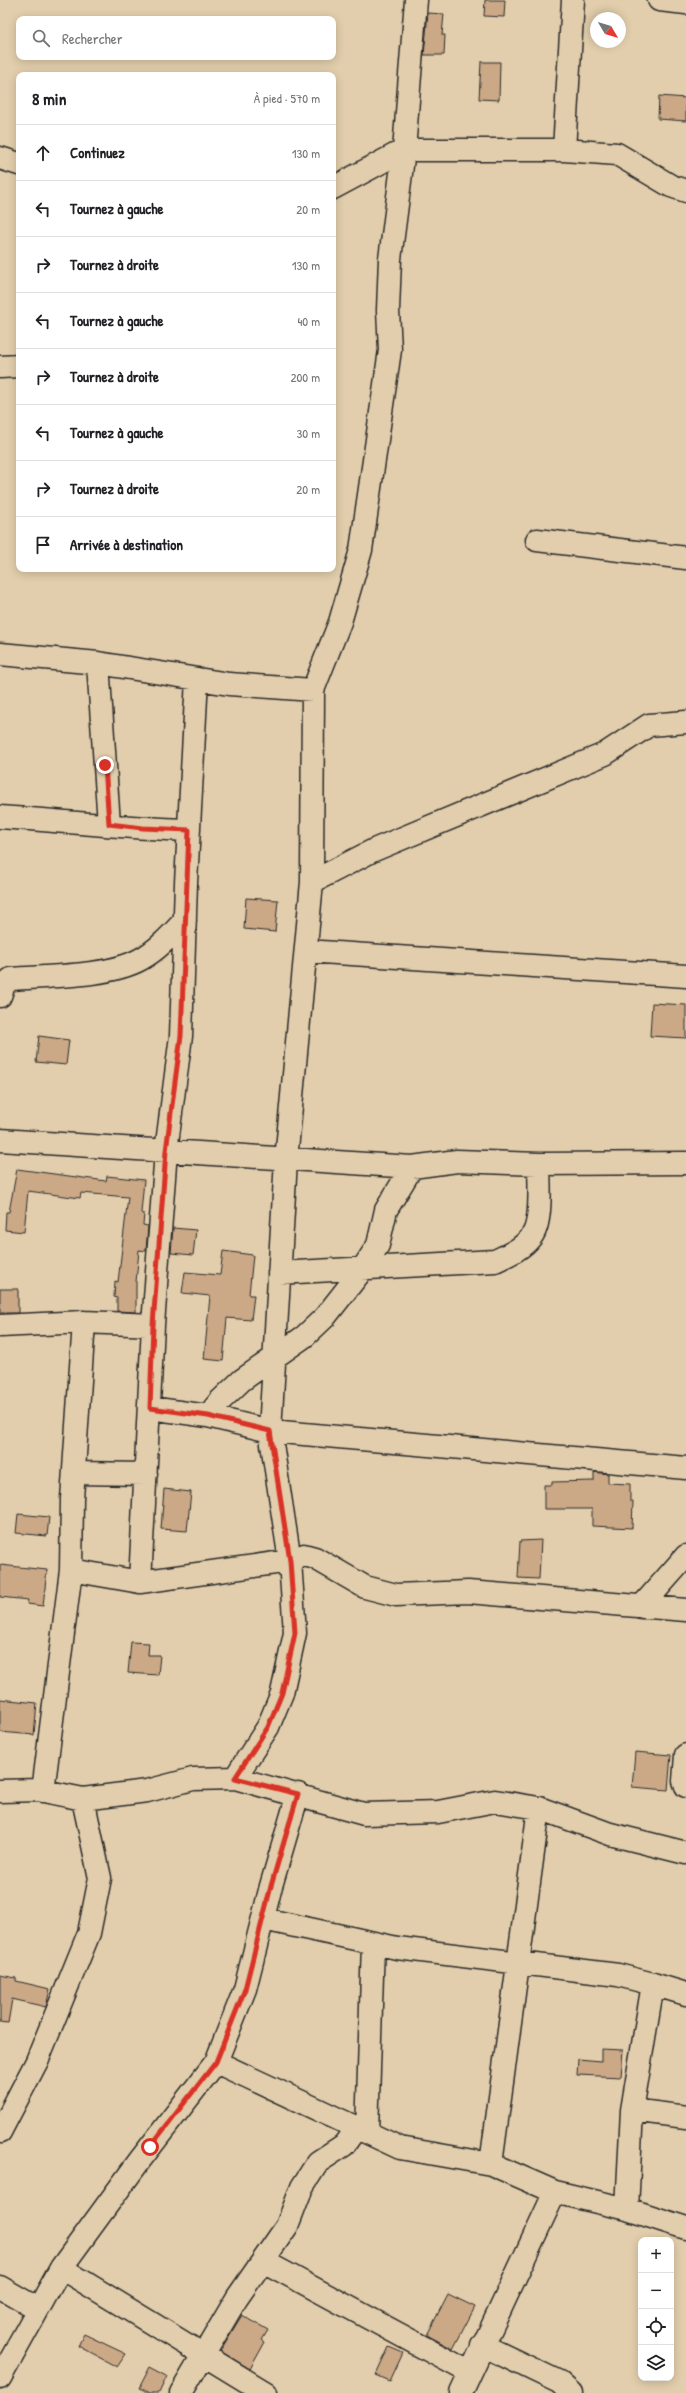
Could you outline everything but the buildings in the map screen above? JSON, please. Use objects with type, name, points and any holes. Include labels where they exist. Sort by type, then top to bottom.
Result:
[{"type":"street","points":[[235,1778],[268,1727],[282,1693],[295,1633],[290,1561],[270,1431],[273,1358],[286,1160],[312,882],[313,690],[340,622],[361,550],[390,350],[388,310],[390,259],[404,150],[416,0]]},
{"type":"street","points":[[564,150],[572,0]]},
{"type":"street","points":[[658,0],[686,3]]},
{"type":"street","points":[[336,186],[404,150],[564,150],[617,154],[671,186],[686,191]]},
{"type":"street","points":[[0,158],[16,163]]},
{"type":"street","points":[[0,367],[16,366]]},
{"type":"street","points":[[538,540],[686,558]]},
{"type":"street","points":[[0,654],[98,663],[229,684],[313,690]]},
{"type":"street","points":[[98,663],[109,824]]},
{"type":"street","points":[[140,1582],[153,1325],[166,1151],[181,1036],[189,830],[197,679]]},
{"type":"street","points":[[312,882],[374,850],[606,754],[649,725],[686,722]]},
{"type":"street","points":[[0,817],[189,830]]},
{"type":"street","points":[[0,996],[4,985],[11,979],[114,970],[141,959],[160,946],[185,920]]},
{"type":"street","points":[[306,951],[686,976]]},
{"type":"street","points":[[0,1140],[286,1160],[412,1167],[457,1161],[539,1164],[686,1163]]},
{"type":"street","points":[[279,1273],[362,1270],[495,1261],[515,1251],[532,1236],[538,1217],[539,1164]]},
{"type":"street","points":[[208,1416],[221,1400],[242,1380],[305,1336],[325,1317],[362,1270],[378,1245],[386,1210],[412,1167]]},
{"type":"street","points":[[0,1326],[84,1322],[153,1325]]},
{"type":"street","points":[[43,1791],[71,1570],[74,1473],[84,1322]]},
{"type":"street","points":[[150,1408],[208,1416],[270,1431],[686,1468]]},
{"type":"street","points":[[74,1473],[146,1474]]},
{"type":"street","points":[[71,1570],[140,1582],[290,1561],[304,1555],[315,1558],[365,1587],[396,1595],[468,1592],[686,1610]]},
{"type":"street","points":[[641,1607],[686,1556]]},
{"type":"street","points":[[686,1756],[684,1781],[686,1786]]},
{"type":"street","points":[[1,1795],[43,1791],[83,1799],[147,1791],[193,1779],[235,1778],[298,1794],[364,1814],[438,1812],[495,1801],[538,1808],[610,1834],[686,1853]]},
{"type":"street","points":[[0,2378],[62,2268],[140,2160],[216,2062],[245,1989],[298,1794]]},
{"type":"street","points":[[0,2132],[37,2061],[89,1933],[100,1878],[83,1799]]},
{"type":"street","points":[[491,2164],[538,1808]]},
{"type":"street","points":[[263,1919],[397,1948],[618,1975],[686,1994]]},
{"type":"street","points":[[181,2393],[202,2354],[237,2298],[288,2226],[302,2187],[318,2162],[344,2145],[362,2130],[373,1943]]},
{"type":"street","points":[[628,2209],[632,2110],[653,1984]]},
{"type":"street","points":[[216,2062],[400,2148],[491,2164],[555,2192],[628,2209],[686,2228]]},
{"type":"street","points":[[632,2110],[686,2117]]},
{"type":"street","points":[[461,2393],[469,2372],[555,2192]]},
{"type":"street","points":[[263,2261],[469,2372]]},
{"type":"street","points":[[62,2268],[266,2393]]},
{"type":"street","points":[[0,2287],[38,2309]]},
{"type":"street","points":[[482,2345],[559,2382],[570,2393]]},
{"type":"route","points":[[105,765],[109,824],[143,828],[189,830],[181,1036],[166,1151],[153,1325],[150,1408],[208,1416],[270,1431],[290,1561],[295,1633],[282,1693],[268,1727],[235,1778],[298,1794],[271,1886],[245,1989],[216,2062],[150,2147]]}]
